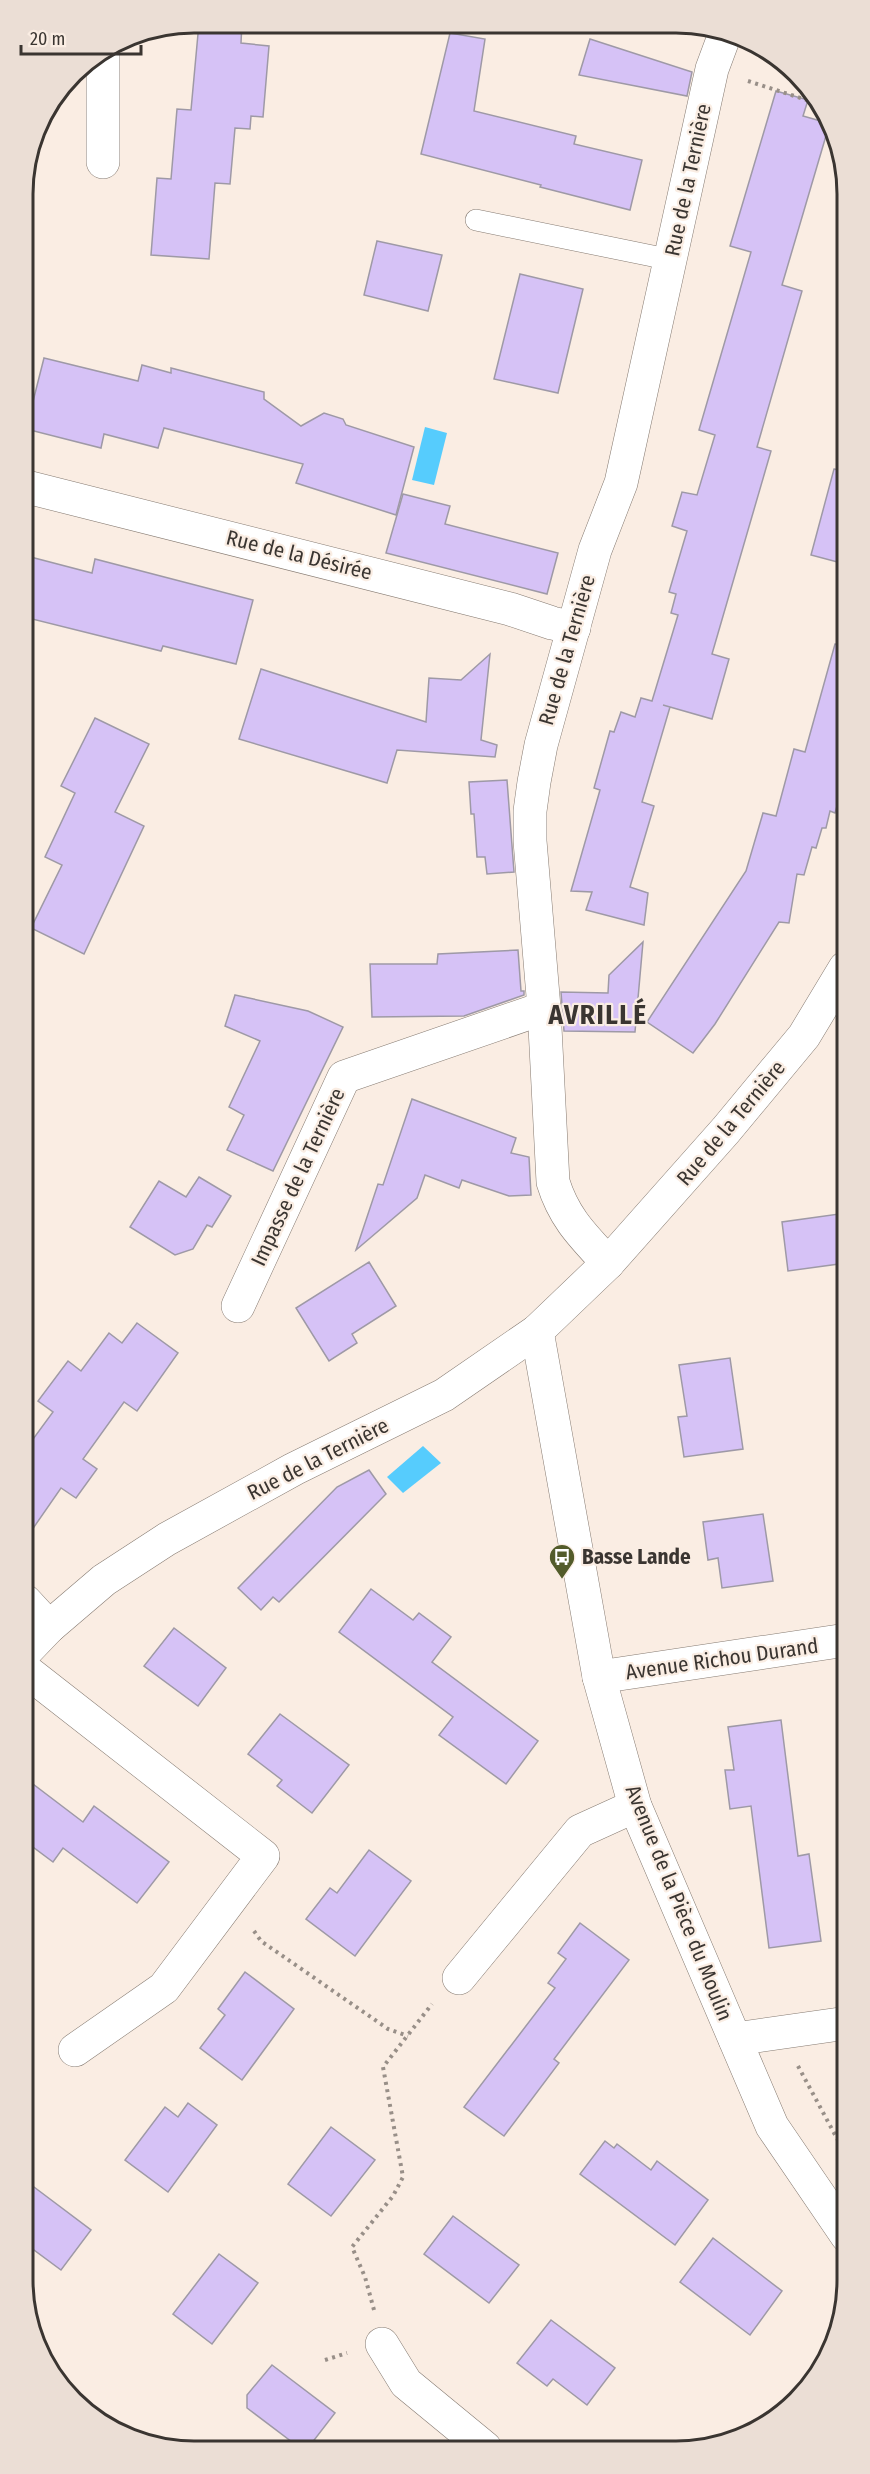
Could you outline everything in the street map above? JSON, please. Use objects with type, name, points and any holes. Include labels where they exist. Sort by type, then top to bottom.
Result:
[{"type":"street","name":"Rue de la Ternière","points":[[608,1263],[571,1223],[553,1182],[544,1008],[530,841],[530,811],[541,745],[595,550],[621,483],[672,260],[712,69],[723,40]]},
{"type":"street","points":[[103,61],[103,162]]},
{"type":"street","name":"Rue de la Désirée","points":[[33,489],[510,609],[552,624],[574,628]]},
{"type":"street","name":"Rue de la Ternière","points":[[33,1644],[104,1580],[167,1539],[294,1469],[444,1395],[537,1331],[608,1263],[726,1131],[804,1036],[837,983]]},
{"type":"street","name":"Impasse de la Ternière","points":[[238,1305],[344,1077],[544,1008]]},
{"type":"street","name":"Avenue de la Pièce du Moulin","points":[[537,1331],[599,1677],[635,1806],[772,2126],[837,2221]]},
{"type":"street","points":[[33,1610],[49,1628]]},
{"type":"street","name":"Avenue Richou Durand","points":[[599,1677],[837,1642]]},
{"type":"street","points":[[33,1676],[263,1856],[164,1988],[75,2050]]},
{"type":"street","points":[[459,1978],[580,1831],[635,1806]]},
{"type":"street","points":[[735,2039],[837,2025]]},
{"type":"street","points":[[382,2344],[406,2383],[476,2441]]},
{"type":"lane","points":[[476,220],[672,260]]},
{"type":"path","points":[[740,78],[807,100]]},
{"type":"path","points":[[230,1901],[261,1941],[388,2029],[408,2036]]},
{"type":"path","points":[[382,2344],[365,2277],[352,2247],[393,2196],[403,2177],[383,2067],[432,2003],[459,1978]]},
{"type":"path","points":[[796,2061],[837,2138]]},
{"type":"water","points":[[425,427],[447,433],[434,485],[412,480]]},
{"type":"water","points":[[423,1446],[441,1463],[403,1493],[387,1477]]},
{"type":"building","points":[[198,33],[242,33],[241,43],[269,46],[263,117],[251,116],[250,129],[235,128],[230,184],[215,183],[209,259],[151,255],[157,178],[171,179],[177,109],[191,110]]},
{"type":"building","points":[[450,33],[485,39],[474,111],[576,136],[574,144],[642,160],[630,210],[421,154]]},
{"type":"building","points":[[590,39],[692,72],[687,96],[579,75]]},
{"type":"building","points":[[776,91],[806,100],[803,116],[819,120],[826,137],[782,285],[802,291],[757,447],[771,451],[712,654],[729,659],[712,719],[670,707],[642,802],[654,806],[630,887],[648,893],[644,925],[586,910],[592,892],[571,891],[600,790],[594,788],[610,731],[614,732],[621,712],[635,717],[641,698],[652,701],[678,615],[671,613],[676,594],[669,592],[687,531],[672,526],[682,492],[697,495],[715,435],[699,430],[751,252],[730,246]]},
{"type":"building","points":[[377,241],[442,255],[428,311],[364,295]]},
{"type":"building","points":[[520,274],[583,289],[558,393],[494,379]]},
{"type":"building","points":[[44,358],[138,381],[142,365],[171,373],[171,368],[264,392],[264,399],[301,426],[324,413],[343,419],[346,425],[414,447],[396,515],[296,483],[303,464],[164,428],[158,448],[104,434],[101,448],[33,431],[33,401]]},
{"type":"building","points":[[834,469],[837,470],[837,562],[811,555]]},
{"type":"building","points":[[403,494],[450,506],[445,524],[558,553],[547,594],[386,553]]},
{"type":"building","points":[[33,558],[92,573],[95,559],[253,600],[236,664],[163,646],[161,651],[33,619]]},
{"type":"building","points":[[835,644],[837,644],[837,806],[835,813],[830,811],[826,828],[822,828],[816,848],[812,847],[804,875],[797,874],[789,923],[779,922],[715,1024],[693,1053],[647,1022],[746,871],[763,813],[776,816],[794,749],[805,752]]},
{"type":"building","points":[[490,654],[481,740],[497,745],[495,757],[397,750],[387,783],[239,739],[261,669],[426,722],[429,678],[461,680]]},
{"type":"building","points":[[95,718],[149,744],[115,812],[144,826],[84,954],[33,929],[33,924],[62,865],[45,857],[75,793],[61,786]]},
{"type":"building","points":[[507,780],[514,872],[487,874],[485,857],[477,857],[469,782]]},
{"type":"building","points":[[643,942],[635,1032],[564,1031],[561,992],[608,993],[609,975]]},
{"type":"building","points":[[518,950],[521,991],[524,991],[524,995],[464,1016],[372,1017],[370,964],[437,964],[438,954]]},
{"type":"building","points":[[235,995],[308,1011],[343,1027],[273,1171],[227,1150],[244,1115],[229,1107],[260,1041],[225,1026]]},
{"type":"building","points":[[412,1099],[516,1138],[511,1153],[529,1157],[531,1195],[509,1196],[462,1180],[459,1188],[425,1175],[417,1198],[356,1250],[378,1184],[383,1185]]},
{"type":"building","points":[[199,1177],[231,1196],[212,1227],[207,1225],[193,1249],[175,1255],[130,1227],[159,1181],[186,1197]]},
{"type":"building","points":[[837,1214],[837,1264],[788,1271],[782,1222]]},
{"type":"building","points":[[369,1262],[396,1306],[352,1334],[357,1343],[329,1361],[296,1308]]},
{"type":"building","points":[[137,1323],[178,1353],[137,1411],[124,1402],[83,1459],[97,1469],[76,1498],[61,1488],[33,1528],[33,1439],[53,1412],[38,1401],[68,1361],[81,1371],[109,1333],[122,1343]]},
{"type":"building","points":[[730,1358],[743,1449],[684,1457],[678,1417],[687,1416],[679,1365]]},
{"type":"building","points":[[369,1470],[386,1494],[279,1602],[273,1597],[261,1610],[238,1588],[337,1487]]},
{"type":"building","points":[[763,1514],[773,1581],[722,1588],[718,1558],[708,1560],[703,1522]]},
{"type":"building","points":[[371,1589],[413,1620],[419,1613],[451,1637],[432,1662],[538,1741],[506,1784],[439,1735],[453,1717],[339,1632]]},
{"type":"building","points":[[174,1628],[226,1668],[198,1706],[144,1666]]},
{"type":"building","points":[[280,1714],[349,1765],[312,1813],[277,1786],[282,1780],[248,1754]]},
{"type":"building","points":[[781,1720],[798,1856],[809,1854],[821,1941],[769,1948],[751,1806],[730,1809],[725,1770],[734,1770],[728,1727]]},
{"type":"building","points":[[33,1784],[83,1822],[94,1806],[169,1862],[137,1903],[63,1848],[53,1862],[33,1847]]},
{"type":"building","points":[[369,1850],[411,1881],[355,1956],[306,1919],[330,1888],[337,1893]]},
{"type":"building","points":[[580,1923],[629,1960],[554,2059],[559,2063],[504,2136],[464,2107],[555,1988],[548,1983],[566,1959],[558,1953]]},
{"type":"building","points":[[245,1972],[294,2009],[242,2080],[200,2048],[225,2015],[218,2009]]},
{"type":"building","points":[[188,2103],[217,2125],[168,2192],[125,2160],[165,2107],[178,2117]]},
{"type":"building","points":[[331,2127],[375,2160],[331,2216],[288,2184]]},
{"type":"building","points":[[605,2141],[614,2148],[617,2144],[651,2170],[657,2161],[708,2200],[675,2245],[580,2174]]},
{"type":"building","points":[[33,2186],[91,2230],[61,2270],[33,2249]]},
{"type":"building","points":[[453,2216],[519,2265],[489,2303],[424,2254]]},
{"type":"building","points":[[713,2238],[782,2291],[750,2335],[680,2282]]},
{"type":"building","points":[[219,2254],[258,2283],[212,2344],[173,2314]]},
{"type":"building","points":[[551,2320],[615,2368],[587,2405],[553,2379],[547,2386],[517,2363]]},
{"type":"building","points":[[272,2365],[335,2413],[313,2441],[291,2441],[247,2408],[247,2395]]},
{"type":"place","name":"Basse Lande","points":[[562,1580]]},
{"type":"district","name":"AVRILLÉ","points":[[598,1015]]}]
